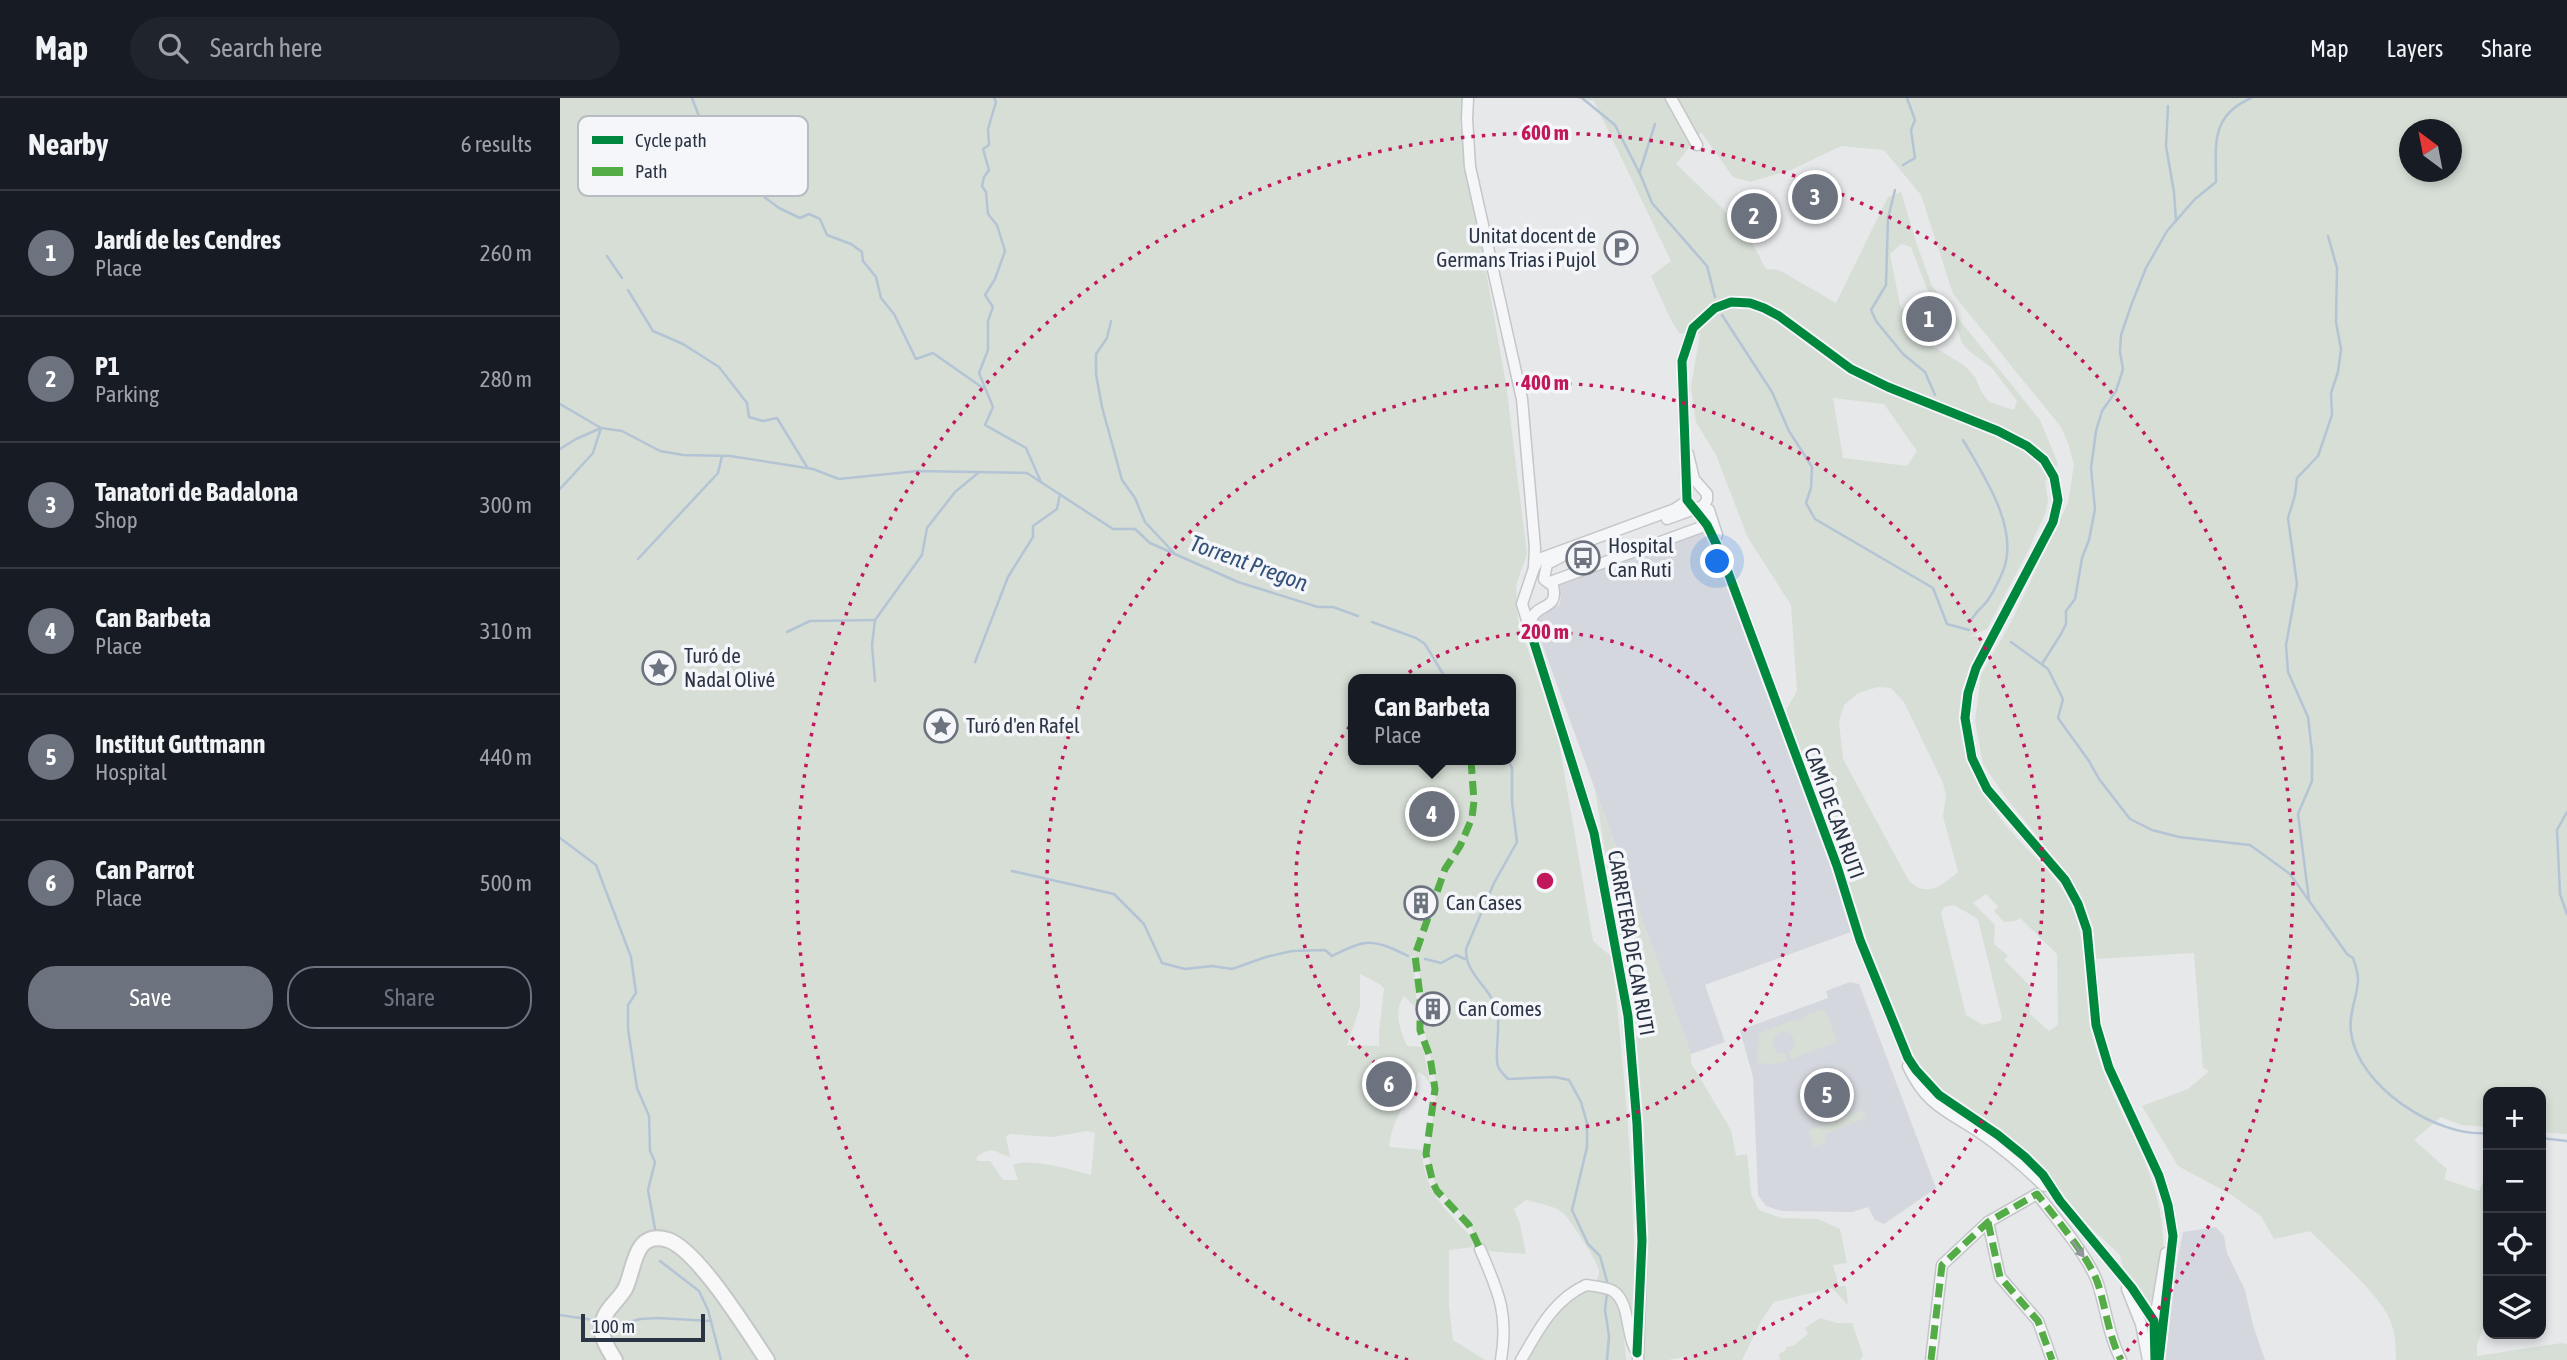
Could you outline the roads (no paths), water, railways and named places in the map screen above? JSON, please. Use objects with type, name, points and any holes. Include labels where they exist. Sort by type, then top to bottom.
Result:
[{"type":"street","points":[[1468,98],[1471,167],[1522,399],[1536,558],[1553,586],[1555,596],[1532,618],[1531,633]]},
{"type":"street","points":[[1671,98],[1698,145]]},
{"type":"street","points":[[1690,503],[1683,437],[1682,361],[1693,328],[1715,308],[1731,302],[1750,303],[1779,316],[1851,369],[1888,387],[1998,431],[2027,446],[2043,460],[2054,477],[2057,489],[2056,512],[1971,682],[1965,718],[1968,746],[1987,789],[2065,880],[2078,904],[2087,930],[2096,1025],[2109,1068],[2159,1176],[2168,1205],[2173,1236],[2172,1257],[2153,1360]]},
{"type":"street","points":[[1536,558],[1690,503],[1707,500],[1707,494],[1699,488],[1694,478],[1683,437]]},
{"type":"street","points":[[1690,503],[1692,489],[1699,488]]},
{"type":"street","points":[[1546,577],[1547,564],[1555,559],[1690,503]]},
{"type":"street","name":"CAMÍ DE CAN RUTI","points":[[1690,503],[1707,525],[1722,556]]},
{"type":"street","name":"CAMÍ DE CAN RUTI","points":[[1690,503],[1709,510],[1722,556],[1837,866],[1860,940],[1918,1088],[1937,1105],[1996,1144],[2060,1201]]},
{"type":"street","points":[[1546,607],[1540,608],[1530,603],[1528,589],[1536,580],[1707,525]]},
{"type":"street","name":"CARRETERA DE CAN RUTI","points":[[1536,558],[1522,604],[1594,832],[1628,1016],[1642,1228],[1637,1358]]},
{"type":"street","name":"CAMÍ DE CAN RUTI","points":[[1903,1048],[1923,1078],[1939,1095],[2030,1162],[2132,1289],[2154,1321]]},
{"type":"street","name":"CAMÍ DE CAN RUTI","points":[[1923,1078],[1924,1084],[1936,1098],[1937,1105]]},
{"type":"street","name":"CAMÍ DE CAN RUTI","points":[[1937,1105],[1943,1105],[1971,1122],[1978,1122]]},
{"type":"street","name":"CAMÍ DE CAN RUTI","points":[[1996,1144],[2030,1162]]},
{"type":"street","points":[[1931,1360],[1942,1265],[1988,1222],[2037,1194],[2096,1278],[2114,1347],[2120,1360]]},
{"type":"street","points":[[1988,1222],[2000,1277],[2038,1321],[2052,1360]]},
{"type":"street","points":[[2153,1360],[2154,1321],[2171,1225]]},
{"type":"street","points":[[615,1360],[603,1337],[604,1318],[626,1287],[637,1250],[655,1239],[676,1244],[688,1253],[740,1319],[767,1360]]},
{"type":"street","points":[[1480,1249],[1498,1291],[1504,1315],[1505,1339],[1501,1360]]},
{"type":"street","name":"CAMÍ DE CAN RUTI","points":[[2123,1279],[2153,1360]]},
{"type":"street","points":[[1521,1360],[1561,1299],[1586,1285],[1613,1291],[1625,1308],[1630,1342],[1637,1358]]},
{"type":"waterway","points":[[692,98],[699,116]]},
{"type":"waterway","points":[[994,98],[996,102],[988,129],[989,145],[983,149],[989,170],[982,186],[986,192],[988,214],[997,225],[1005,251],[995,279],[985,295],[993,307],[988,321],[988,350],[979,373],[993,407],[985,425],[1026,448],[1041,482]]},
{"type":"waterway","points":[[1582,98],[1615,125],[1652,203],[1707,266],[1715,297]]},
{"type":"waterway","points":[[1903,165],[1915,158],[1911,130],[1915,120],[1907,98]]},
{"type":"waterway","points":[[2042,664],[2061,634],[2066,624],[2066,611],[2075,599],[2095,509],[2091,468],[2096,431],[2102,411],[2116,391],[2123,369],[2121,335],[2132,303],[2146,268],[2167,231],[2195,199],[2216,182],[2216,144],[2222,123],[2238,105],[2251,98]]},
{"type":"waterway","points":[[2168,106],[2166,146],[2176,221]]},
{"type":"waterway","points":[[1640,171],[1655,124]]},
{"type":"waterway","points":[[1895,190],[1888,218],[1886,285],[1871,310],[1876,321],[1903,354],[1925,372],[1935,395]]},
{"type":"waterway","points":[[763,196],[779,208],[800,218],[809,214],[820,219],[827,235],[851,244],[862,252],[863,261],[876,277],[881,298],[894,314],[916,359],[933,353],[983,388]]},
{"type":"waterway","points":[[2309,900],[2298,814],[2312,781],[2312,752],[2308,717],[2288,672],[2286,645],[2297,584],[2288,518],[2297,478],[2318,456],[2332,415],[2331,393],[2338,372],[2341,349],[2336,322],[2337,268],[2328,236]]},
{"type":"waterway","points":[[607,256],[622,278]]},
{"type":"waterway","points":[[628,290],[653,331],[683,344],[719,367],[747,403],[749,417],[763,421],[777,418],[807,467]]},
{"type":"waterway","points":[[1722,315],[1772,392],[1789,431],[1812,467],[1811,488],[1806,503],[1815,519],[1933,588],[1947,624],[1969,630]]},
{"type":"waterway","points":[[1111,321],[1107,338],[1096,354],[1096,374],[1102,407],[1122,480],[1135,498],[1145,522],[1174,553]]},
{"type":"waterway","name":"Torrent Pregon","points":[[560,404],[601,428],[622,431],[660,451],[683,455],[730,456],[813,469],[839,479],[917,471],[1027,473],[1113,529],[1135,529],[1150,543],[1238,582],[1318,607],[1333,607],[1358,616]]},
{"type":"waterway","points":[[560,449],[601,428]]},
{"type":"waterway","points":[[560,489],[593,453],[601,428]]},
{"type":"waterway","points":[[1963,440],[1997,503],[2007,538],[2007,555],[2001,575],[1988,600],[1971,621]]},
{"type":"waterway","points":[[638,559],[718,473],[722,456]]},
{"type":"waterway","points":[[875,681],[872,645],[875,620],[922,555],[927,528],[955,492],[978,473]]},
{"type":"waterway","points":[[975,662],[1008,577],[1033,537],[1033,526],[1057,509],[1060,494]]},
{"type":"waterway","points":[[787,632],[810,621],[875,620]]},
{"type":"waterway","points":[[1372,622],[1425,644],[1443,674]]},
{"type":"waterway","points":[[2011,642],[2048,669],[2063,699],[2058,718],[2130,819],[2152,830],[2179,837],[2250,845],[2290,874],[2347,954],[2353,958],[2358,979],[2351,1032],[2357,1052],[2368,1071],[2384,1089],[2403,1105],[2446,1127],[2483,1133]]},
{"type":"waterway","points":[[1510,765],[1517,842],[1494,883],[1466,949],[1467,958],[1497,1011],[1497,1061],[1501,1071],[1508,1079],[1555,1077],[1569,1080],[1581,1102],[1587,1123],[1587,1147],[1572,1210],[1588,1244],[1600,1256],[1608,1285],[1605,1310],[1609,1336],[1607,1360]]},
{"type":"waterway","points":[[2567,812],[2557,830],[2560,894],[2567,914]]},
{"type":"waterway","points":[[560,838],[596,865],[631,957],[636,993],[628,1005],[628,1029],[637,1088],[649,1116],[650,1151],[655,1162],[648,1190],[655,1229]]},
{"type":"waterway","points":[[1012,871],[1114,894],[1144,924],[1162,963],[1185,969],[1212,966],[1232,969],[1292,951],[1325,950],[1332,956],[1354,946],[1370,943],[1386,946],[1408,956]]},
{"type":"waterway","points":[[1425,959],[1441,963],[1456,955],[1465,959]]},
{"type":"waterway","points":[[2546,1139],[2567,1141]]},
{"type":"waterway","points":[[660,1261],[699,1291],[708,1310],[721,1360]]},
{"type":"waterway","points":[[560,1315],[593,1320]]},
{"type":"waterway","points":[[613,1327],[640,1319],[711,1321]]},
{"type":"place","name":"Tanatori de Badalona","points":[[1815,197]]},
{"type":"place","name":"P1","points":[[1754,216]]},
{"type":"place","name":"Unitat docent de Germans Trias i Pujol","points":[[1621,248]]},
{"type":"place","name":"Jardí de les Cendres","points":[[1929,319]]},
{"type":"place","name":"Hospital Can Ruti","points":[[1583,558]]},
{"type":"place","name":"Turó de Nadal Olivé","points":[[659,668]]},
{"type":"place","name":"Turó d'en Rafel","points":[[941,726]]},
{"type":"place","name":"Can Barbeta","points":[[1432,814]]},
{"type":"place","name":"Can Cases","points":[[1421,903]]},
{"type":"place","name":"Can Comes","points":[[1433,1009]]},
{"type":"place","name":"Can Parrot","points":[[1389,1084]]},
{"type":"place","name":"Institut Guttmann","points":[[1827,1095]]}]
